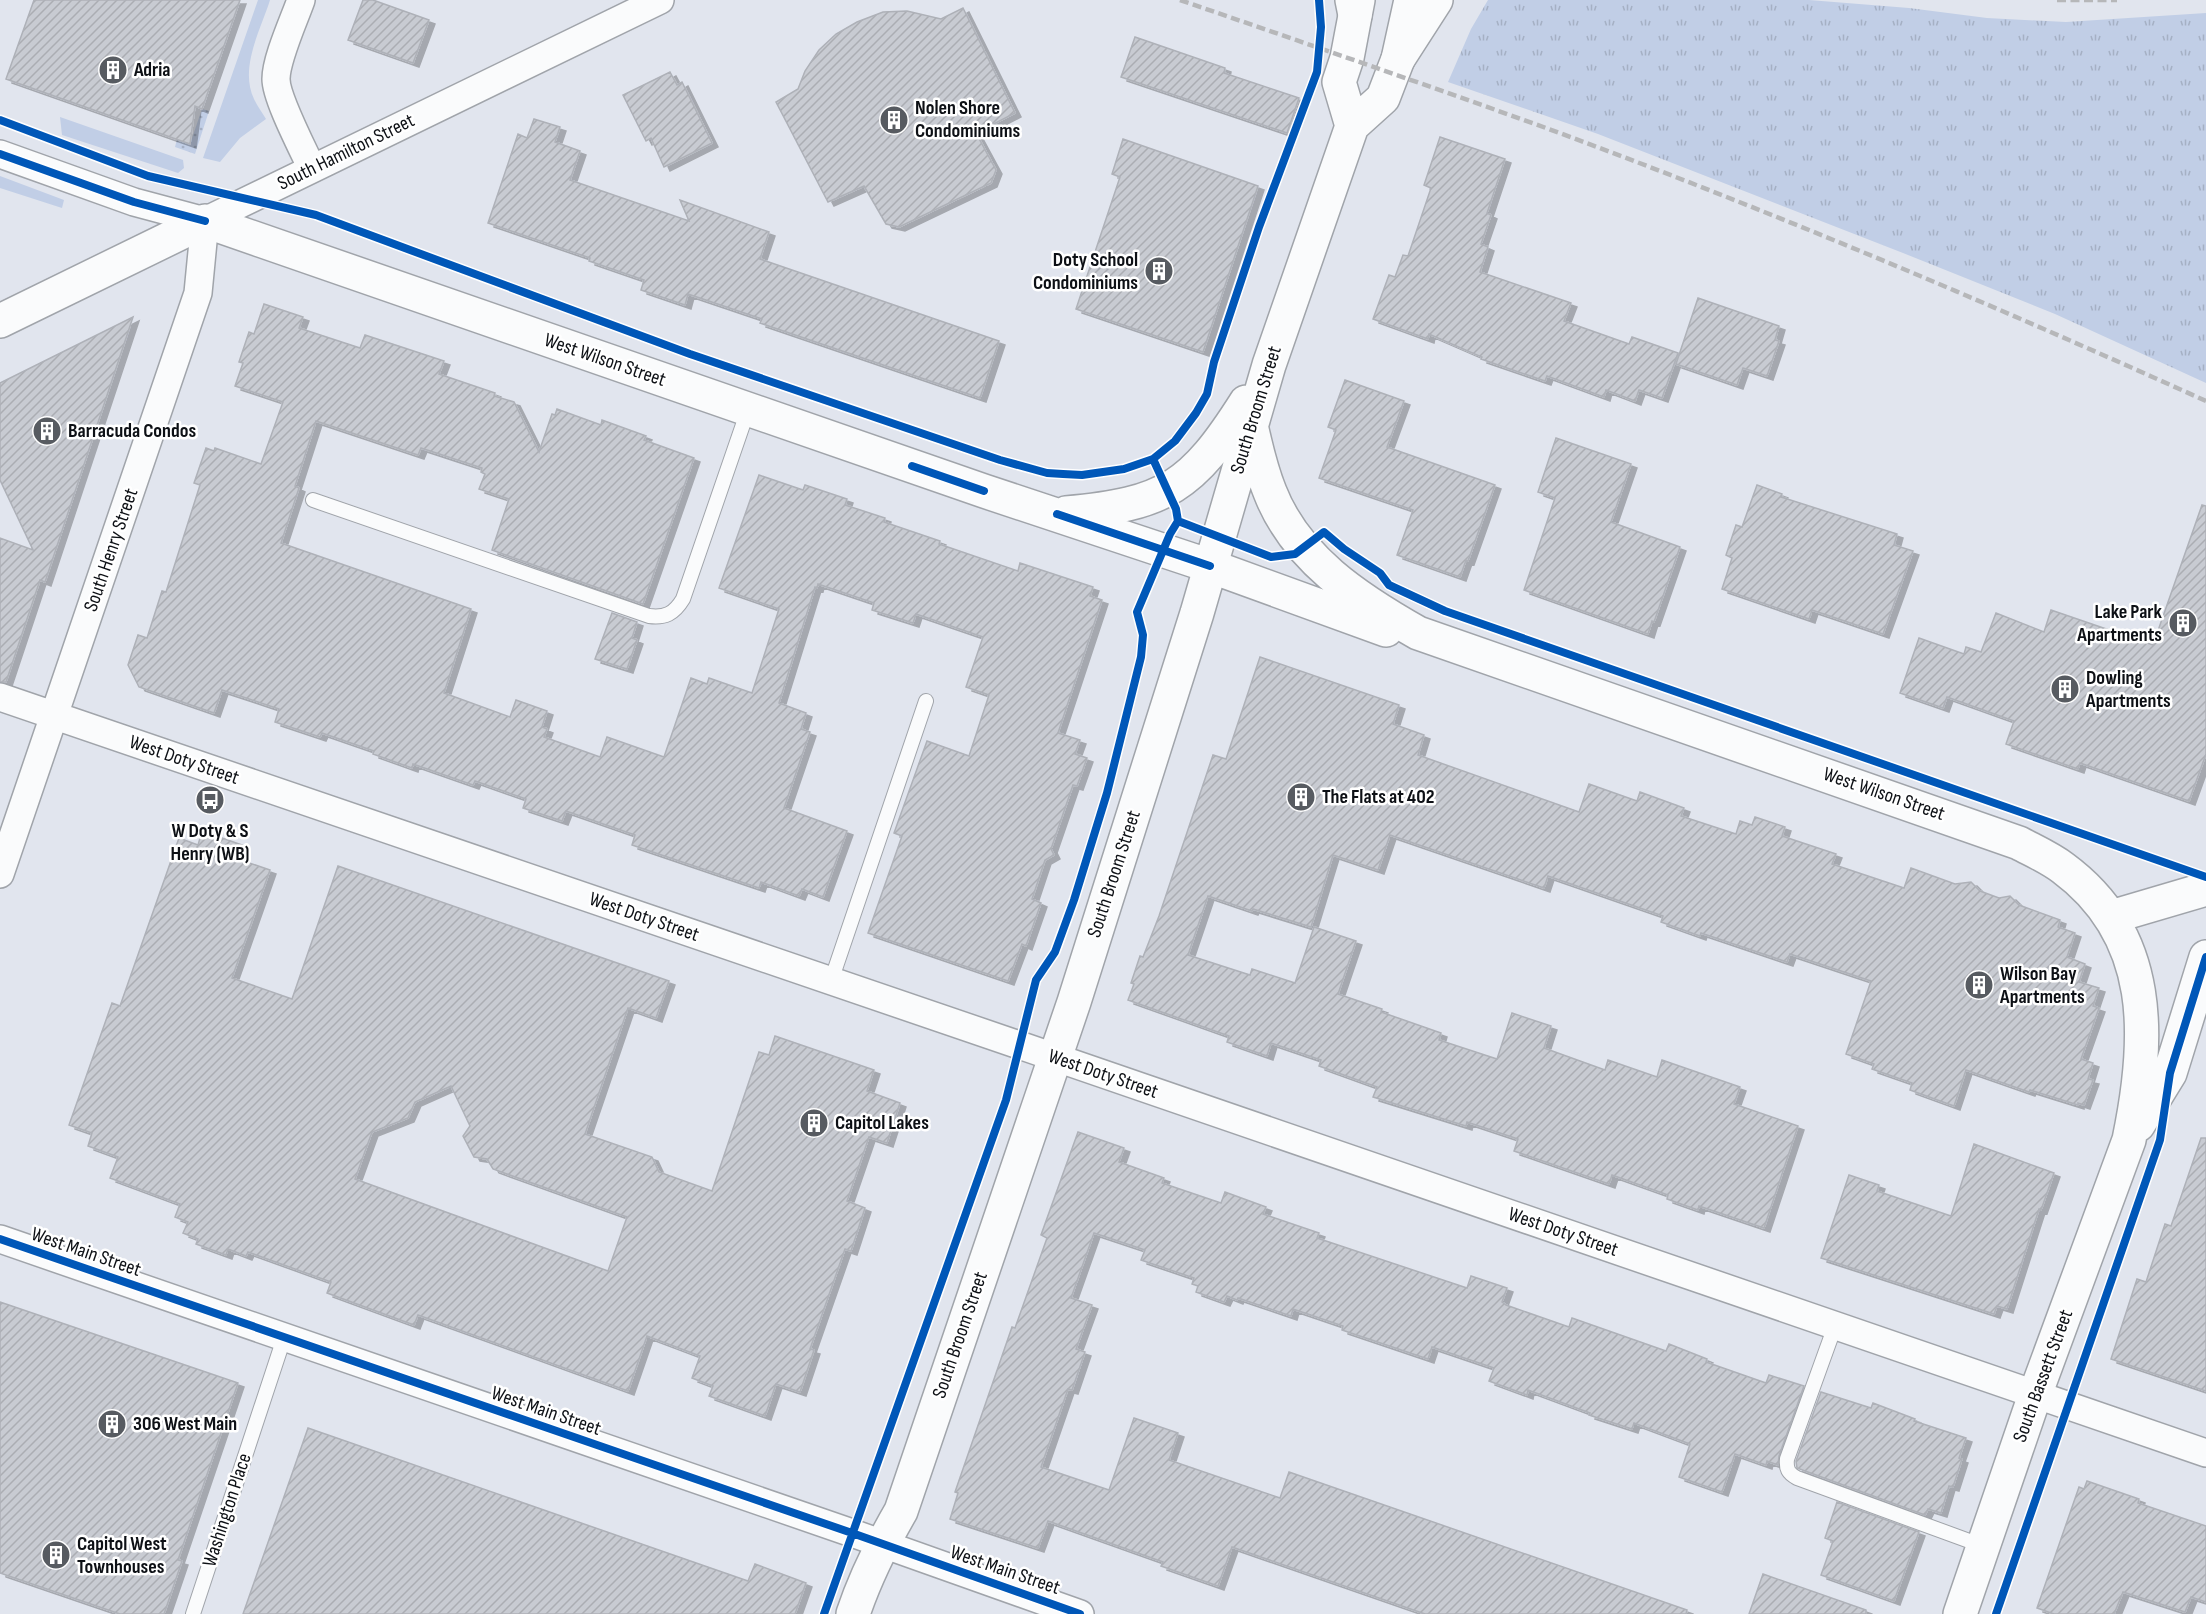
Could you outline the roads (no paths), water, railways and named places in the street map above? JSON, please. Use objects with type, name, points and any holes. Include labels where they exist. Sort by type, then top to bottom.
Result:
[{"type":"street","points":[[301,0],[279,64],[276,81],[282,101],[312,169]]},
{"type":"street","name":"South Hamilton Street","points":[[0,321],[660,0]]},
{"type":"street","name":"South Broom Street","points":[[853,1614],[861,1589],[901,1511],[1074,1002],[1210,566],[1269,365],[1352,126],[1383,98],[1398,59],[1411,0]]},
{"type":"street","points":[[1398,59],[1436,0]]},
{"type":"street","points":[[1352,126],[1339,82],[1347,58],[1355,5]]},
{"type":"street","name":"West Wilson Street","points":[[0,154],[135,202],[205,221],[974,488],[1210,566],[1384,630],[1418,633],[2019,843],[2062,866],[2087,888],[2111,917],[2130,955],[2139,989],[2142,1015],[2138,1098],[2129,1140]]},
{"type":"street","name":"South Henry Street","points":[[0,874],[198,293],[205,221]]},
{"type":"street","points":[[1057,514],[1137,503],[1184,479],[1205,461],[1223,438],[1269,365]]},
{"type":"street","points":[[1251,425],[1270,493],[1281,517],[1304,547],[1327,573],[1382,613],[1418,633]]},
{"type":"street","name":"West Doty Street","points":[[0,698],[2206,1454]]},
{"type":"street","points":[[2111,917],[2206,889]]},
{"type":"street","points":[[2129,1140],[2170,1073],[2206,957]]},
{"type":"street","name":"South Bassett Street","points":[[1960,1614],[2035,1395],[2129,1140]]},
{"type":"street","name":"West Main Street","points":[[0,1239],[1080,1614]]},
{"type":"lane","points":[[313,500],[649,616],[660,617],[677,608],[682,600],[748,410]]},
{"type":"lane","points":[[831,981],[926,701]]},
{"type":"lane","points":[[1835,1326],[1787,1459],[1786,1467],[1790,1474],[1984,1547]]},
{"type":"lane","name":"Washington Place","points":[[193,1614],[284,1338]]},
{"type":"railway","points":[[1180,0],[1546,128],[1713,191],[1961,293],[2206,401]]},
{"type":"railway","points":[[2057,0],[2117,0]]},
{"type":"place","name":"Adria","points":[[113,70]]},
{"type":"place","name":"Nolen Shore Condominiums","points":[[894,120]]},
{"type":"place","name":"Doty School Condominiums","points":[[1159,271]]},
{"type":"place","name":"Barracuda Condos","points":[[47,431]]},
{"type":"place","name":"Lake Park Apartments","points":[[2183,623]]},
{"type":"place","name":"Dowling Apartments","points":[[2065,689]]},
{"type":"place","name":"The Flats at 402","points":[[1301,797]]},
{"type":"place","name":"W Doty & S Henry (WB)","points":[[210,800]]},
{"type":"place","name":"Wilson Bay Apartments","points":[[1979,985]]},
{"type":"place","name":"Capitol Lakes","points":[[814,1123]]},
{"type":"place","name":"306 West Main","points":[[112,1424]]},
{"type":"place","name":"Capitol West Townhouses","points":[[56,1555]]}]
